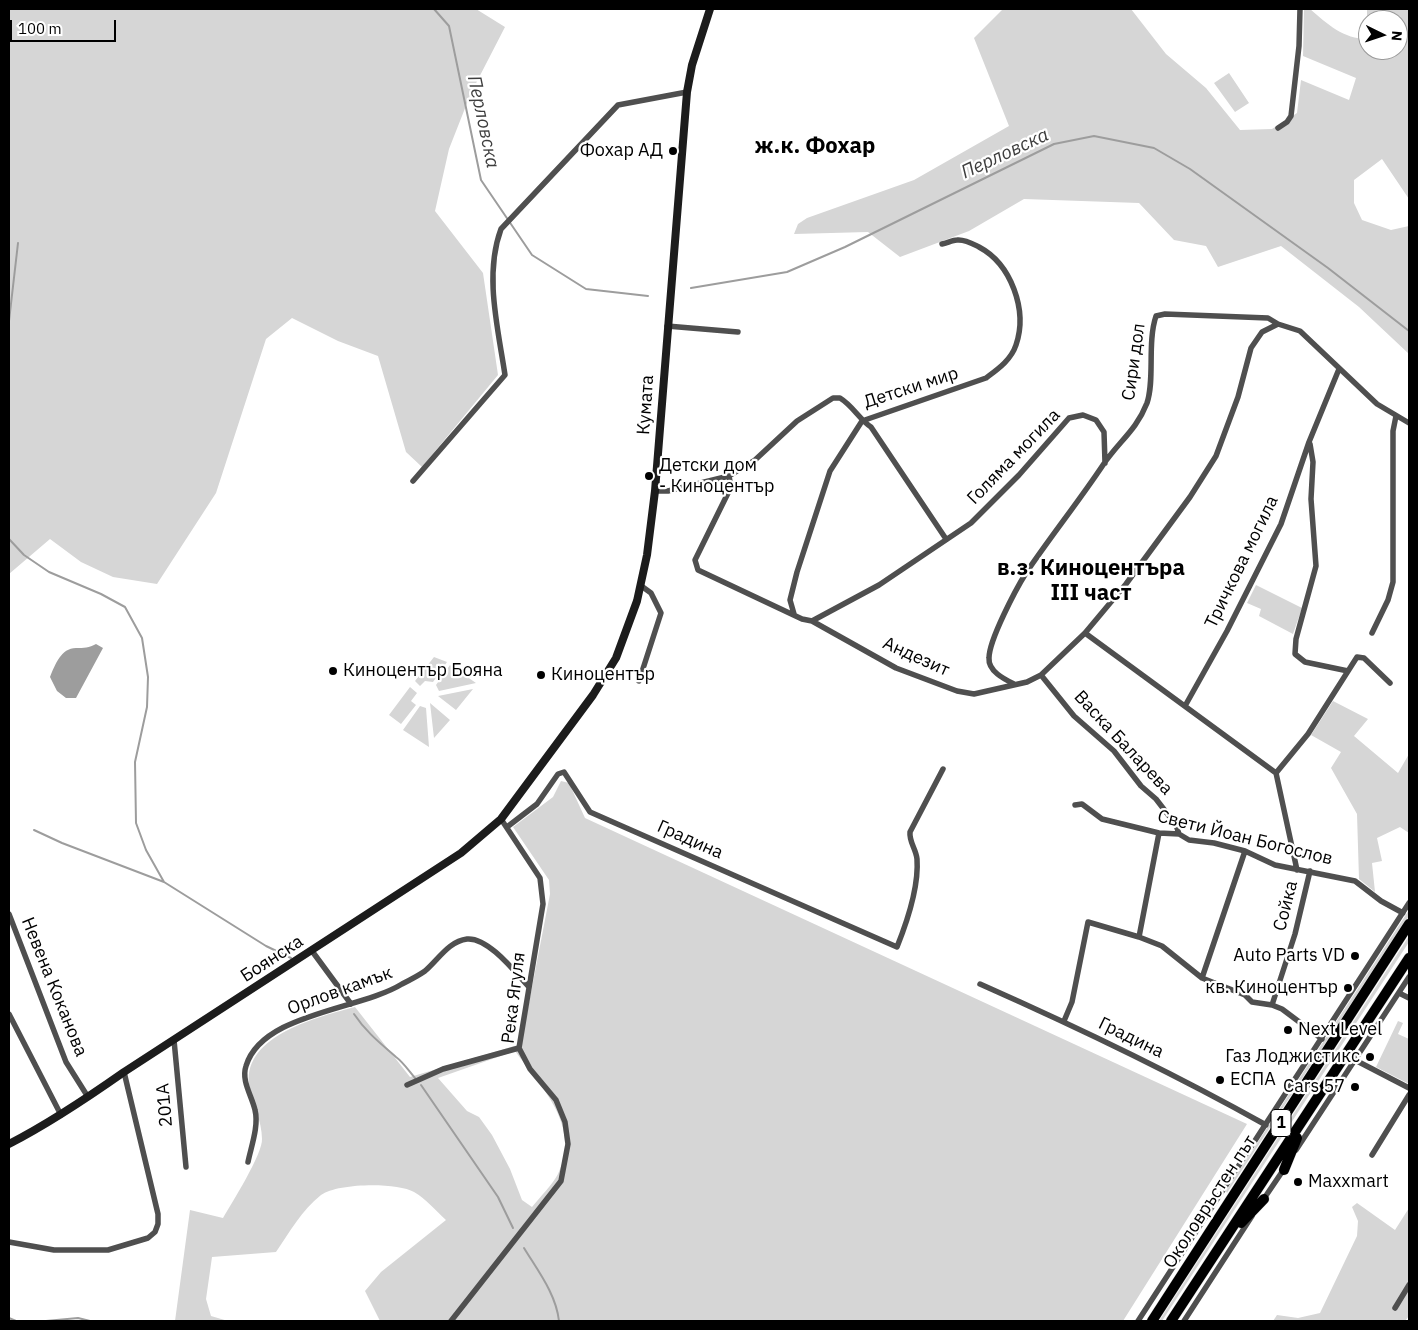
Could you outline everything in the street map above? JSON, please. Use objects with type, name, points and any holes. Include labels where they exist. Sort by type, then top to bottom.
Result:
[{"type":"highway","name":"Околовръстен път","points":[[1152,1321],[1409,924]]},
{"type":"highway","name":"Околовръстен път","points":[[1171,1321],[1409,958]]},
{"type":"highway","points":[[1284,1170],[1307,1114]]},
{"type":"highway","points":[[1221,1244],[1264,1199]]},
{"type":"main road","name":"Кумата","points":[[532,775],[593,695],[616,658],[640,585],[647,555],[655,491],[687,92],[692,65],[710,9]]},
{"type":"main road","name":"Боянска","points":[[9,1144],[61,1115],[461,853],[501,819],[532,775]]},
{"type":"street","points":[[1278,128],[1288,122],[1291,116],[1299,46],[1300,9]]},
{"type":"street","points":[[413,481],[505,375],[493,288],[495,246],[501,229],[618,105],[687,92]]},
{"type":"street","name":"Детски мир","points":[[655,491],[668,491],[728,476],[755,460],[797,421],[833,398],[844,401],[862,421],[986,378],[1001,367],[1016,344],[1019,329],[1016,294],[1006,270],[990,253],[969,242],[958,240],[942,244]]},
{"type":"street","name":"Сири дол","points":[[1105,463],[1137,424],[1148,400],[1152,328],[1156,316],[1165,314],[1268,318],[1278,324]]},
{"type":"street","points":[[1105,463],[1088,490],[1026,573],[1018,587],[988,658],[992,669],[1004,680],[1014,684],[1027,682],[1040,675],[1085,633],[1154,546],[1216,456],[1238,397],[1251,348],[1262,332],[1278,324],[1300,332],[1377,404],[1409,423]]},
{"type":"street","points":[[667,326],[738,332]]},
{"type":"street","name":"Тричкова могила","points":[[1184,706],[1227,631],[1281,524],[1309,442],[1339,370]]},
{"type":"street","name":"Голяма могила","points":[[812,621],[879,585],[971,523],[1019,475],[1068,418],[1083,415],[1096,420],[1104,432],[1105,463]]},
{"type":"street","points":[[1372,633],[1388,600],[1392,582],[1393,431],[1396,416]]},
{"type":"street","points":[[794,614],[790,600],[796,572],[830,471],[862,421],[871,427],[946,540]]},
{"type":"street","points":[[1309,442],[1313,462],[1311,499],[1316,566],[1296,639],[1295,654],[1305,662],[1348,671]]},
{"type":"street","points":[[728,476],[731,486],[695,560],[698,570],[802,619],[812,621]]},
{"type":"street","points":[[639,681],[661,614],[651,593],[640,585]]},
{"type":"street","name":"Андезит","points":[[812,621],[896,668],[957,691],[974,694],[1014,684]]},
{"type":"street","points":[[1085,633],[1276,773],[1297,870]]},
{"type":"street","points":[[1276,773],[1308,734],[1356,657],[1364,658],[1390,683]]},
{"type":"street","name":"Васка Баларева","points":[[1040,675],[1074,716],[1114,751],[1140,786],[1156,800],[1176,825],[1179,834]]},
{"type":"street","name":"Градина","points":[[507,827],[537,804],[558,774],[564,772],[590,812],[897,948],[907,921],[917,860],[909,838],[910,832],[942,769]]},
{"type":"street","name":"Свети Йоан Богослов","points":[[1075,804],[1082,804],[1102,819],[1159,833],[1179,834],[1189,840],[1214,843],[1245,851],[1275,864],[1297,870],[1355,881],[1368,888],[1381,901],[1403,913]]},
{"type":"street","name":"Река Ягуля","points":[[451,1321],[561,1181],[568,1144],[565,1122],[556,1100],[530,1069],[519,1048],[543,904],[543,889],[540,878],[501,819]]},
{"type":"street","points":[[1139,937],[1159,833]]},
{"type":"street","points":[[1202,978],[1245,851]]},
{"type":"street","name":"Сойка","points":[[1272,1005],[1295,934],[1310,871]]},
{"type":"street","points":[[1138,1321],[1409,903]]},
{"type":"street","name":"Невена Коканова","points":[[9,914],[66,1062],[88,1097]]},
{"type":"street","points":[[1064,1021],[1072,1002],[1088,922],[1162,946],[1202,978],[1245,996],[1252,1002],[1272,1005],[1282,1009],[1322,1039]]},
{"type":"street","name":"Орлов камък","points":[[248,1162],[256,1111],[245,1078],[245,1072],[246,1066],[256,1050],[266,1039],[292,1023],[389,993],[424,971],[449,948],[468,939],[480,941],[495,953],[528,986]]},
{"type":"street","points":[[312,951],[351,1004]]},
{"type":"street","points":[[1184,1321],[1409,977]]},
{"type":"street","name":"Градина","points":[[980,984],[1064,1021],[1204,1090],[1266,1124]]},
{"type":"street","points":[[1399,993],[1409,998]]},
{"type":"street","points":[[9,1014],[61,1115]]},
{"type":"street","name":"201А","points":[[174,1040],[186,1167]]},
{"type":"street","points":[[406,1085],[443,1069],[519,1048]]},
{"type":"street","points":[[1355,1060],[1409,1088]]},
{"type":"street","points":[[9,1242],[54,1250],[108,1250],[148,1238],[154,1232],[158,1224],[158,1214],[124,1072]]},
{"type":"street","points":[[1372,1155],[1409,1095]]},
{"type":"street","points":[[1395,1308],[1409,1285]]},
{"type":"shaded area","points":[[9,9],[476,9],[505,27],[471,93],[449,149],[435,211],[483,273],[498,375],[422,467],[406,452],[378,356],[338,341],[292,318],[266,339],[216,493],[157,584],[113,577],[81,562],[50,539],[9,574]]},
{"type":"shaded area","points":[[1003,9],[1131,9],[1166,54],[1206,88],[1240,130],[1272,129],[1297,113],[1301,80],[1349,100],[1356,78],[1303,56],[1304,9],[1310,9],[1329,25],[1343,33],[1358,38],[1358,60],[1408,60],[1408,10],[1367,9],[1409,9],[1409,199],[1382,159],[1354,180],[1354,203],[1362,220],[1391,230],[1409,226],[1409,354],[1359,307],[1281,246],[1218,267],[1206,246],[1174,240],[1139,203],[1024,199],[969,231],[900,257],[868,232],[794,234],[798,224],[807,218],[914,180],[1009,126],[974,38]]},
{"type":"shaded area","points":[[1229,73],[1249,103],[1235,112],[1214,83]]},
{"type":"shaded area","points":[[1256,585],[1302,608],[1293,634],[1259,616],[1261,609],[1247,603]]},
{"type":"shaded area","points":[[96,644],[103,648],[76,698],[66,698],[57,691],[50,677],[56,663],[66,651]]},
{"type":"shaded area","points":[[434,657],[447,662],[433,682],[425,681],[420,686],[415,681]]},
{"type":"shaded area","points":[[450,665],[476,683],[439,691],[436,685]]},
{"type":"shaded area","points":[[410,687],[417,693],[411,701],[416,705],[401,724],[389,715]]},
{"type":"shaded area","points":[[473,689],[456,710],[438,696]]},
{"type":"shaded area","points":[[1333,701],[1368,719],[1354,736],[1398,773],[1409,754],[1409,833],[1400,827],[1377,838],[1382,861],[1372,863],[1375,892],[1359,879],[1357,814],[1331,768],[1341,752],[1311,735]]},
{"type":"shaded area","points":[[430,703],[450,720],[434,738]]},
{"type":"shaded area","points":[[420,706],[426,708],[429,747],[403,730]]},
{"type":"shaded area","points":[[561,781],[569,783],[585,818],[1247,1124],[1123,1321],[380,1321],[365,1291],[381,1272],[446,1220],[414,1192],[395,1187],[367,1185],[340,1188],[321,1195],[302,1215],[276,1252],[212,1257],[206,1299],[211,1316],[228,1321],[175,1321],[190,1210],[223,1218],[258,1155],[262,1139],[249,1084],[250,1067],[258,1053],[271,1040],[305,1022],[355,1007],[410,1077],[521,1044],[550,894],[549,880],[513,827],[553,797]],"holes":[[[515,1051],[555,1108],[562,1124],[565,1140],[564,1157],[558,1174],[532,1207],[522,1200],[510,1169],[492,1135],[479,1117],[467,1111],[438,1078]]]},
{"type":"shaded area","points":[[1409,910],[1409,916],[1227,1193],[1226,1191]]},
{"type":"shaded area","points":[[1409,936],[1409,942],[1162,1321],[1159,1321]]},
{"type":"shaded area","points":[[1398,1021],[1403,1023],[1398,1034],[1409,1039],[1409,1084],[1376,1067]]},
{"type":"shaded area","points":[[1357,1203],[1395,1230],[1409,1208],[1409,1316],[1405,1321],[1273,1321],[1277,1315],[1298,1318],[1320,1313],[1357,1236],[1358,1221],[1352,1207]]},
{"type":"waterway","name":"Перловска","points":[[434,9],[449,26],[481,180],[532,255],[586,289],[648,296]]},
{"type":"waterway","name":"Перловска","points":[[691,288],[787,272],[845,247],[1054,144],[1094,136],[1154,148],[1190,169],[1328,268],[1409,331]]},
{"type":"waterway","points":[[9,321],[18,243]]},
{"type":"waterway","points":[[9,539],[24,555],[49,572],[101,594],[125,607],[142,638],[148,677],[147,707],[135,762],[136,823],[146,850],[164,882]]},
{"type":"waterway","points":[[34,830],[62,843],[164,882],[266,946],[291,958]]},
{"type":"waterway","points":[[354,1014],[368,1032],[401,1061],[415,1078]]},
{"type":"waterway","points":[[421,1085],[498,1197],[513,1228]]},
{"type":"waterway","points":[[524,1248],[550,1292],[559,1321]]},
{"type":"waterway","points":[[9,1318],[16,1321]]},
{"type":"waterway","points":[[46,1321],[78,1318],[90,1321]]},
{"type":"place","name":"Фохар АД","points":[[673,151]]},
{"type":"place","name":"Детски дом - Киноцентър","points":[[649,476]]},
{"type":"place","name":"Киноцентър Бояна","points":[[333,671]]},
{"type":"place","name":"Киноцентър","points":[[541,675]]},
{"type":"place","name":"Auto Parts VD","points":[[1355,956]]},
{"type":"place","name":"кв. Киноцентър","points":[[1348,988]]},
{"type":"place","name":"Next Level","points":[[1288,1030]]},
{"type":"place","name":"Газ Лоджистикс","points":[[1370,1057]]},
{"type":"place","name":"ЕСПА","points":[[1220,1080]]},
{"type":"place","name":"Cars 57","points":[[1355,1087]]},
{"type":"place","name":"Maxxmart","points":[[1298,1182]]},
{"type":"district","name":"ж.к. Фохар","points":[[815,147]]},
{"type":"district","name":"в.з. Киноцентъра ІІІ част","points":[[1091,582]]}]
